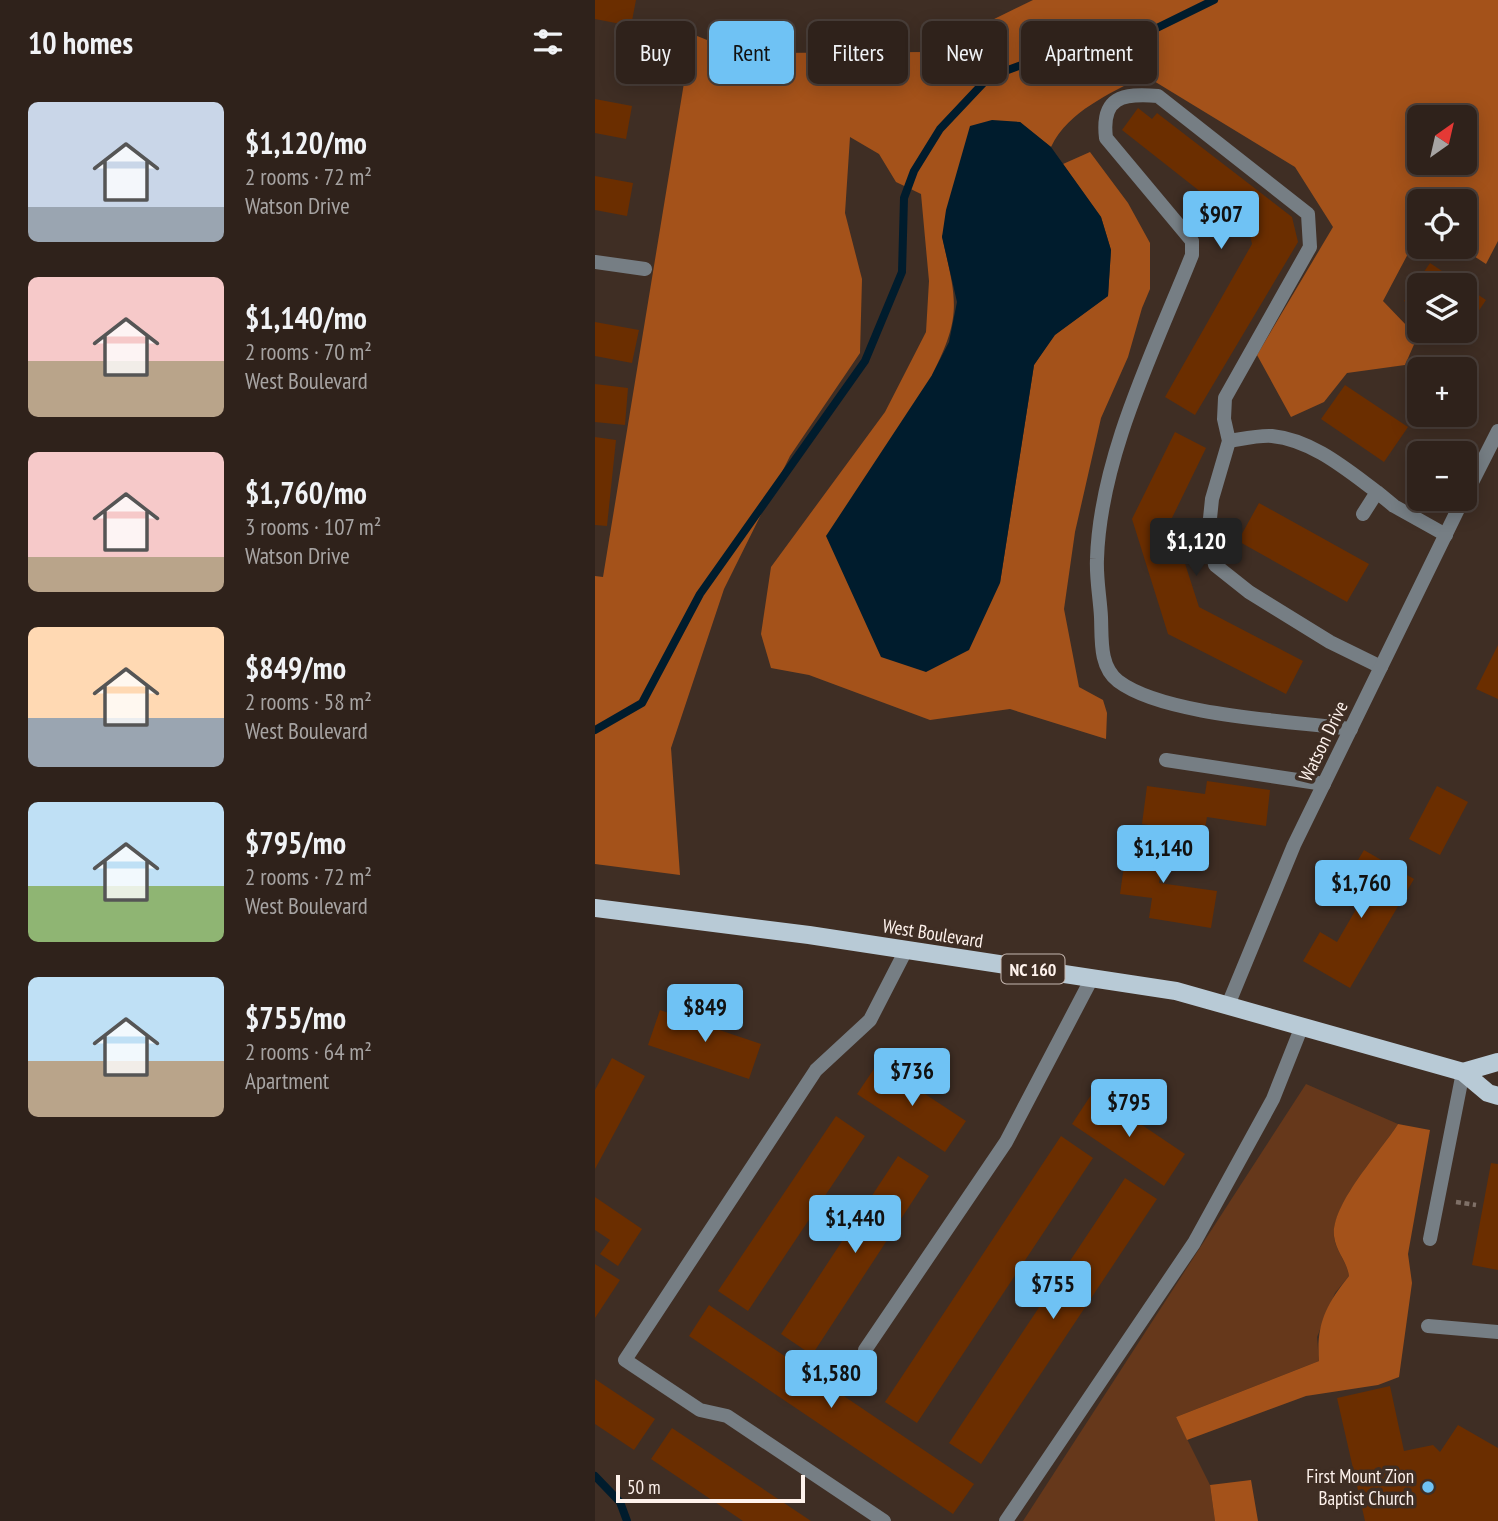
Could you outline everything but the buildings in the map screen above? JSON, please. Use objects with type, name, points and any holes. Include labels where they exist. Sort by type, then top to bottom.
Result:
[{"type":"main road","name":"West Boulevard","points":[[595,908],[906,950],[1176,991],[1463,1072],[1488,1093],[1498,1096]]},
{"type":"main road","points":[[1463,1072],[1497,1061]]},
{"type":"street","points":[[1351,729],[1193,709],[1130,690],[1115,679],[1104,663],[1097,558],[1106,494],[1131,405],[1192,256],[1192,242],[1106,138],[1103,118],[1112,103],[1129,94],[1158,96],[1308,214],[1310,247],[1225,398],[1224,419],[1229,441],[1212,499],[1210,548],[1215,565],[1249,592],[1330,642],[1381,667]]},
{"type":"street","points":[[595,262],[645,269]]},
{"type":"street","name":"Watson Drive","points":[[1477,472],[1498,431]]},
{"type":"street","points":[[1229,441],[1272,436],[1305,445],[1336,461],[1394,506],[1445,535]]},
{"type":"street","points":[[1363,514],[1377,492]]},
{"type":"street","name":"Watson Drive","points":[[1228,1005],[1294,845],[1457,511]]},
{"type":"street","points":[[1166,760],[1324,784]]},
{"type":"street","points":[[884,1521],[727,1416],[700,1410],[625,1360],[816,1070],[870,1020],[906,950]]},
{"type":"street","points":[[865,1350],[1006,1142],[1092,978]]},
{"type":"street","points":[[1006,1521],[1194,1242],[1273,1099],[1302,1026]]},
{"type":"street","points":[[1430,1239],[1463,1072]]},
{"type":"street","points":[[1428,1326],[1498,1332]]},
{"type":"shaded area","points":[[1033,0],[1498,0],[1498,241],[1486,264],[1477,258],[1477,189],[1407,189],[1407,256],[1383,301],[1407,326],[1407,343],[1415,343],[1405,365],[1347,373],[1324,402],[1291,417],[1257,355],[1333,227],[1295,167],[1157,83],[1157,21],[1021,21],[1021,84],[1128,84],[1079,113],[1068,123],[1051,147],[1020,122],[942,236],[951,276],[954,307],[949,337],[932,375],[1000,583],[1034,365],[1054,335],[1108,296],[1111,250],[1101,217],[1063,164],[1090,152],[1128,203],[1150,243],[1150,289],[1128,357],[1101,418],[1075,532],[1064,609],[1079,687],[1103,700],[1107,713],[1106,739],[1010,709],[930,720],[809,675],[771,668],[761,634],[771,567],[885,412],[926,332],[929,281],[921,194],[896,182],[879,154],[850,137],[845,213],[862,279],[860,353],[790,456],[724,589],[671,748],[680,875],[595,864],[595,576],[603,577],[684,84],[695,84],[695,35],[709,41],[709,84],[794,84],[794,53],[808,53],[808,84],[908,84],[908,52],[922,52],[922,84],[1007,84],[1007,21],[990,21]]},
{"type":"shaded area","points":[[1306,1084],[1398,1124],[1348,1194],[1335,1224],[1335,1242],[1349,1276],[1335,1293],[1317,1337],[1319,1361],[1176,1417],[1210,1485],[1215,1521],[1023,1521]]},
{"type":"shaded area","points":[[1398,1124],[1430,1130],[1408,1254],[1412,1283],[1399,1377],[1378,1385],[1306,1396],[1187,1440],[1176,1417],[1319,1361],[1319,1336],[1324,1316],[1334,1296],[1349,1276],[1335,1242],[1335,1223],[1348,1194]]},
{"type":"shaded area","points":[[1251,1480],[1258,1521],[1215,1521],[1210,1485]]},
{"type":"water","points":[[992,120],[1020,122],[1051,147],[1101,217],[1111,250],[1108,296],[1055,335],[1034,365],[1000,583],[969,650],[926,672],[881,657],[826,536],[932,375],[949,342],[957,302],[942,237],[946,210],[970,126]]},
{"type":"waterway","points":[[595,730],[642,703],[700,594],[865,361],[902,272],[904,198],[914,171],[940,129],[989,77],[1043,57],[1114,49],[1214,0]]},
{"type":"waterway","points":[[595,1476],[620,1502],[627,1521]]},
{"type":"place","name":"First Mount Zion Baptist Church","points":[[1428,1487]]}]
